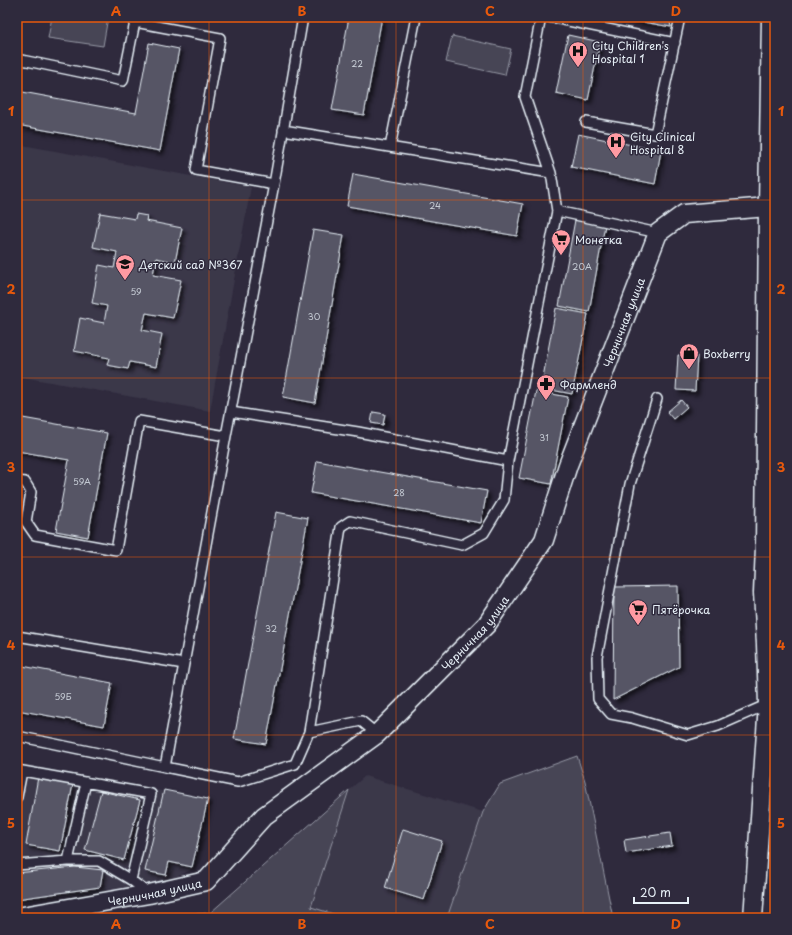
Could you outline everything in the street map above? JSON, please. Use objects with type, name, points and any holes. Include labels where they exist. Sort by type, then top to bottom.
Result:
[{"type":"street","points":[[753,918],[771,702],[763,593],[771,320],[768,207],[771,17]]},
{"type":"street","points":[[658,233],[684,214],[768,207]]},
{"type":"street","name":"Черничная улица","points":[[17,917],[149,894],[206,881],[264,816],[377,734],[487,624],[544,540],[568,465],[658,233]]},
{"type":"lane","points":[[165,767],[274,184],[303,17]]},
{"type":"lane","points":[[390,147],[416,17]]},
{"type":"lane","points":[[17,736],[238,782],[295,764],[309,732],[341,527],[350,521],[462,545],[484,533],[504,500],[508,461],[557,211],[551,173],[526,97],[541,17]]},
{"type":"lane","points":[[549,17],[675,43]]},
{"type":"lane","points":[[586,122],[655,134],[680,17]]},
{"type":"lane","points":[[17,59],[123,81],[135,22],[220,38],[196,170],[274,184]]},
{"type":"lane","points":[[283,130],[551,173]]},
{"type":"lane","points":[[557,211],[658,233]]},
{"type":"lane","points":[[657,398],[630,484],[597,657],[598,699],[611,714],[632,718],[688,735],[718,726],[771,702]]},
{"type":"lane","points":[[231,412],[358,432],[508,461]]},
{"type":"lane","points":[[17,481],[25,482],[31,492],[26,522],[35,535],[116,550],[139,422],[226,436]]},
{"type":"lane","points":[[17,636],[184,664]]},
{"type":"lane","points":[[309,732],[360,720],[377,734]]},
{"type":"lane","points":[[17,797],[20,770],[151,794],[131,880]]},
{"type":"lane","points":[[68,860],[86,782]]},
{"type":"lane","points":[[17,865],[68,860],[99,861],[131,880],[149,894]]},
{"type":"shaded area","points":[[52,17],[108,17],[103,46],[48,38]]},
{"type":"shaded area","points":[[452,36],[511,49],[505,75],[446,62]]},
{"type":"shaded area","name":"Детский сад №367","points":[[17,144],[251,187],[210,411],[17,376]]},
{"type":"shaded area","points":[[577,756],[585,781],[613,918],[447,918],[483,812],[500,784]]},
{"type":"shaded area","points":[[17,763],[208,800],[192,869],[162,885],[95,891],[17,903]]},
{"type":"shaded area","points":[[365,776],[483,812],[447,918],[346,918],[311,908],[349,790]]},
{"type":"shaded area","points":[[349,790],[311,907],[346,918],[136,918],[210,913]]},
{"type":"building","points":[[349,17],[382,17],[364,115],[332,110]]},
{"type":"building","points":[[615,17],[669,17],[671,27]]},
{"type":"building","name":"City Children's Hospital 1","points":[[568,35],[600,42],[588,100],[556,93]]},
{"type":"building","points":[[149,43],[179,49],[160,151],[17,125],[17,91],[136,113]]},
{"type":"building","name":"City Clinical Hospital 8","points":[[578,134],[661,151],[655,184],[571,167]]},
{"type":"building","points":[[353,174],[523,204],[517,236],[347,206]]},
{"type":"building","points":[[100,213],[135,219],[136,214],[147,216],[146,221],[182,228],[175,262],[156,258],[153,275],[181,280],[173,318],[146,313],[142,330],[162,334],[156,367],[130,362],[128,369],[107,365],[109,358],[74,351],[80,318],[104,323],[107,306],[92,303],[99,265],[114,268],[117,252],[93,247]]},
{"type":"building","points":[[575,220],[605,225],[589,312],[559,306]]},
{"type":"building","points":[[313,230],[344,235],[315,403],[283,397]]},
{"type":"building","points":[[556,308],[588,314],[572,394],[541,388]]},
{"type":"building","points":[[678,355],[697,356],[695,391],[676,390]]},
{"type":"building","points":[[536,391],[568,397],[551,484],[519,478]]},
{"type":"building","points":[[681,400],[687,407],[673,419],[667,412]]},
{"type":"building","points":[[373,412],[385,414],[383,425],[371,423]]},
{"type":"building","points":[[17,417],[107,433],[88,537],[56,531],[69,460],[17,451]]},
{"type":"building","points":[[317,461],[487,491],[481,523],[311,493]]},
{"type":"building","points":[[276,512],[308,518],[266,744],[234,739]]},
{"type":"building","points":[[678,586],[679,667],[613,700],[614,587]]},
{"type":"building","points":[[17,665],[112,683],[104,726],[17,710]]},
{"type":"building","points":[[38,777],[73,784],[60,851],[26,845]]},
{"type":"building","points":[[164,790],[208,799],[192,867],[169,862],[166,875],[145,871]]},
{"type":"building","points":[[101,791],[140,800],[124,860],[85,850]]},
{"type":"building","points":[[403,829],[442,841],[424,900],[385,888]]},
{"type":"building","points":[[670,833],[672,846],[626,853],[624,840]]},
{"type":"building","points":[[75,867],[103,870],[100,887],[17,899],[17,873]]},
{"type":"place","name":"City Children's Hospital 1","points":[[578,68]]},
{"type":"place","name":"City Clinical Hospital 8","points":[[616,159]]},
{"type":"place","name":"Монетка","points":[[561,256]]},
{"type":"place","name":"Детский сад №367","points":[[125,281]]},
{"type":"place","name":"Boxberry","points":[[689,370]]},
{"type":"place","name":"Фармленд","points":[[546,401]]},
{"type":"place","name":"Пятёрочка","points":[[638,626]]}]
